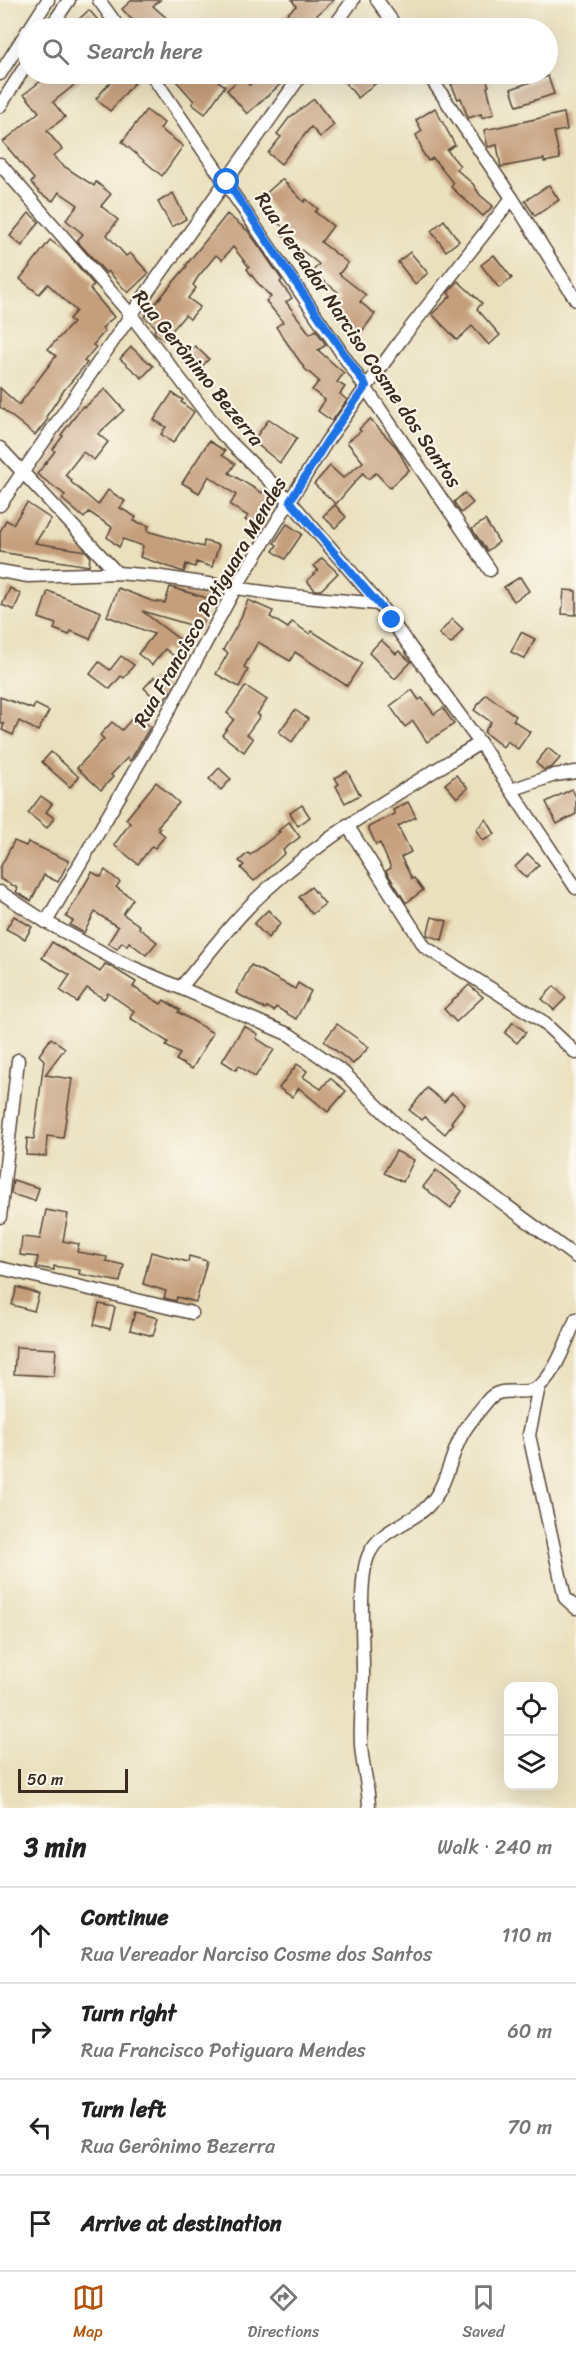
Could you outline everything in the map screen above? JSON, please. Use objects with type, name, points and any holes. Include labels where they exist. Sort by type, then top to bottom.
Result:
[{"type":"street","points":[[36,18],[48,0]]},
{"type":"street","points":[[57,18],[69,0]]},
{"type":"street","points":[[99,0],[112,18]]},
{"type":"street","points":[[340,18],[353,0]]},
{"type":"street","points":[[377,0],[390,18]]},
{"type":"street","points":[[0,74],[18,46]]},
{"type":"street","points":[[0,106],[18,78]]},
{"type":"street","name":"Rua Vereador Narciso Cosme dos Santos","points":[[158,84],[490,570]]},
{"type":"street","points":[[0,505],[295,84]]},
{"type":"street","points":[[435,84],[512,198],[576,300]]},
{"type":"street","name":"Rua Gerônimo Bezerra","points":[[0,164],[131,315],[222,434],[290,501],[379,604],[480,743],[576,888]]},
{"type":"street","name":"Rua Francisco Potiguara Mendes","points":[[46,922],[160,727],[236,587],[327,441],[366,386],[512,198]]},
{"type":"street","points":[[0,448],[117,573]]},
{"type":"street","points":[[0,571],[28,576],[117,573],[236,587],[293,597],[379,604]]},
{"type":"street","points":[[181,987],[238,919],[303,857],[347,825],[480,743]]},
{"type":"street","points":[[511,790],[555,775],[576,772]]},
{"type":"street","points":[[347,825],[425,947],[542,1021],[576,1053]]},
{"type":"street","points":[[0,892],[46,922],[120,962],[290,1035],[344,1073],[397,1125],[576,1257]]},
{"type":"street","points":[[0,1217],[18,1060]]},
{"type":"street","points":[[0,1268],[192,1313]]},
{"type":"street","points":[[369,1808],[360,1723],[363,1684],[363,1575],[369,1554],[379,1538],[391,1528],[421,1514],[435,1498],[464,1432],[490,1397],[501,1392],[529,1391],[539,1386],[553,1369],[576,1319]]},
{"type":"street","points":[[539,1386],[529,1435],[565,1598],[576,1608]]},
{"type":"building","points":[[132,0],[160,0],[153,6],[167,18],[131,18],[122,9]]},
{"type":"building","points":[[292,0],[334,0],[314,18],[282,18],[296,6]]},
{"type":"building","points":[[89,10],[96,18],[80,18]]},
{"type":"building","points":[[37,84],[76,84],[53,102],[65,117],[47,131],[62,149],[53,156],[62,165],[94,186],[96,182],[111,194],[101,206],[118,220],[107,235],[126,256],[130,253],[149,273],[128,293],[77,241],[83,234],[66,220],[78,205],[59,192],[53,201],[40,193],[31,183],[34,179],[3,142],[39,112],[24,94]]},
{"type":"building","points":[[109,84],[133,84],[110,111],[96,99]]},
{"type":"building","points":[[179,84],[222,84],[225,86],[205,114],[192,104],[194,101]]},
{"type":"building","points":[[234,84],[281,84],[247,114],[227,90]]},
{"type":"building","points":[[346,84],[375,84],[358,98]]},
{"type":"building","points":[[451,84],[488,84],[494,114],[482,118],[481,114],[468,118],[461,98],[458,99]]},
{"type":"building","points":[[525,84],[551,84],[554,94],[517,106],[511,89]]},
{"type":"building","points":[[314,99],[334,125],[320,137],[311,127],[281,164],[268,153],[281,137],[277,134],[289,118]]},
{"type":"building","points":[[435,108],[455,145],[447,150],[460,166],[456,169],[493,206],[483,216],[451,187],[453,183],[433,158],[428,161],[421,150],[416,135],[422,131],[416,120]]},
{"type":"building","points":[[146,110],[164,123],[160,129],[183,146],[162,176],[122,142]]},
{"type":"building","points":[[564,113],[567,130],[554,132],[560,159],[544,162],[544,159],[501,167],[497,145],[488,147],[484,130]]},
{"type":"building","points":[[282,179],[304,202],[306,199],[318,209],[315,212],[333,226],[321,242],[348,263],[339,274],[366,295],[360,302],[375,314],[357,338],[345,329],[349,324],[332,310],[340,300],[334,296],[338,292],[312,272],[319,264],[280,233],[284,228],[277,222],[280,218],[262,197]]},
{"type":"building","points":[[549,185],[559,200],[535,216],[525,201]]},
{"type":"building","points":[[173,193],[186,219],[172,227],[158,202]]},
{"type":"building","points":[[29,213],[39,222],[22,246],[10,236]]},
{"type":"building","points":[[227,214],[248,231],[261,249],[292,298],[286,302],[310,334],[316,330],[326,345],[318,350],[344,373],[337,382],[345,387],[340,394],[347,400],[332,421],[318,411],[325,400],[312,390],[319,381],[305,369],[276,327],[283,322],[266,301],[271,297],[256,281],[247,269],[249,267],[233,247],[222,260],[216,255],[198,277],[193,285],[196,288],[188,298],[200,307],[190,319],[185,315],[164,340],[154,332],[156,327],[144,317]]},
{"type":"building","points":[[444,220],[459,241],[446,251],[431,231]]},
{"type":"building","points":[[50,240],[66,252],[94,285],[90,289],[114,317],[102,328],[105,331],[93,345],[96,347],[84,361],[87,363],[64,390],[46,417],[48,419],[35,435],[0,407],[0,388],[19,405],[56,356],[48,349],[73,323],[69,319],[76,311],[48,284],[39,294],[20,279]]},
{"type":"building","points":[[410,252],[428,273],[415,284],[398,262]]},
{"type":"building","points":[[494,255],[512,278],[499,288],[481,265]]},
{"type":"building","points":[[458,281],[482,303],[477,309],[500,335],[489,345],[472,326],[457,340],[432,314],[451,296],[448,293]]},
{"type":"building","points":[[195,346],[209,359],[195,373],[182,360]]},
{"type":"building","points":[[131,347],[153,366],[142,378],[120,359]]},
{"type":"building","points":[[105,389],[124,410],[98,434],[108,442],[94,460],[83,452],[65,475],[98,505],[108,490],[125,501],[120,508],[136,517],[134,521],[149,526],[147,531],[203,547],[204,541],[219,545],[212,567],[196,562],[195,567],[186,564],[184,572],[140,557],[143,546],[123,539],[119,547],[107,537],[112,527],[89,512],[84,518],[62,499],[65,495],[37,474],[55,451],[53,449],[63,436],[61,435],[83,406],[85,407]]},
{"type":"building","points":[[172,393],[183,400],[181,402],[194,412],[173,443],[161,434],[166,427],[154,420]]},
{"type":"building","points":[[269,419],[297,438],[280,463],[253,441]]},
{"type":"building","points":[[370,419],[397,448],[409,470],[390,488],[376,473],[368,479],[363,473],[336,504],[314,484],[330,466],[343,478],[363,462],[347,442],[361,431],[359,429]]},
{"type":"building","points":[[209,441],[225,451],[222,455],[235,464],[229,473],[262,493],[264,490],[276,499],[259,528],[245,520],[248,516],[230,505],[236,495],[209,476],[199,493],[182,483]]},
{"type":"building","points":[[464,493],[473,503],[461,513],[454,502]]},
{"type":"building","points":[[27,503],[51,519],[35,543],[86,551],[90,556],[89,566],[0,552],[0,532],[6,520],[13,524]]},
{"type":"building","points":[[335,505],[346,517],[335,528],[323,516]]},
{"type":"building","points":[[485,520],[499,542],[487,551],[472,529]]},
{"type":"building","points":[[287,524],[302,534],[285,559],[273,551],[277,545],[274,543]]},
{"type":"building","points":[[322,558],[338,573],[321,590],[315,590],[307,581],[318,570],[314,566]]},
{"type":"building","points":[[520,577],[529,591],[514,601],[504,587]]},
{"type":"building","points":[[170,587],[210,599],[201,628],[142,611],[188,646],[178,659],[165,649],[152,665],[138,654],[154,634],[107,616],[118,588],[152,601],[165,603]]},
{"type":"building","points":[[10,588],[21,594],[14,610],[2,605]]},
{"type":"building","points":[[564,590],[576,591],[576,615],[562,614]]},
{"type":"building","points":[[48,591],[101,612],[90,639],[71,631],[69,635],[54,629],[56,624],[39,618]]},
{"type":"building","points":[[248,600],[273,611],[270,617],[288,628],[292,622],[310,634],[312,631],[362,663],[347,686],[295,652],[290,661],[258,642],[244,667],[248,670],[239,687],[216,674],[228,653],[223,650]]},
{"type":"building","points":[[452,619],[463,629],[451,644],[439,634]]},
{"type":"building","points":[[521,632],[535,639],[525,659],[511,652]]},
{"type":"building","points":[[381,640],[396,654],[399,651],[411,662],[395,679],[369,653]]},
{"type":"building","points":[[121,656],[134,665],[124,678],[121,676],[110,689],[90,674],[99,662],[110,670]]},
{"type":"building","points":[[154,677],[170,691],[161,704],[144,688]]},
{"type":"building","points":[[246,686],[267,700],[257,714],[260,716],[247,734],[253,739],[244,752],[222,735],[234,719],[227,713]]},
{"type":"building","points":[[412,690],[419,700],[422,698],[434,714],[443,708],[454,724],[427,742],[413,721],[405,727],[390,706]]},
{"type":"building","points":[[486,694],[516,716],[513,720],[530,732],[518,749],[507,741],[503,747],[484,732],[491,722],[474,710]]},
{"type":"building","points":[[0,697],[33,709],[35,704],[49,711],[38,731],[19,721],[13,735],[2,730],[4,724],[0,723]]},
{"type":"building","points":[[295,710],[308,719],[292,742],[279,732]]},
{"type":"building","points":[[136,714],[150,727],[130,761],[127,758],[101,790],[77,768],[104,739],[100,735],[112,722],[122,730]]},
{"type":"building","points":[[548,748],[560,758],[552,767],[544,770],[536,763]]},
{"type":"building","points":[[51,752],[79,777],[70,787],[42,762]]},
{"type":"building","points":[[219,768],[231,779],[221,790],[209,779]]},
{"type":"building","points":[[347,771],[360,795],[345,803],[336,786],[339,784],[335,778]]},
{"type":"building","points":[[456,775],[468,788],[457,798],[445,784]]},
{"type":"building","points":[[156,782],[179,803],[157,827],[165,836],[155,848],[152,846],[138,864],[114,845],[130,823],[126,819]]},
{"type":"building","points":[[572,789],[576,797],[576,814],[557,824],[546,802]]},
{"type":"building","points":[[41,796],[52,804],[46,812],[54,818],[47,828],[28,813]]},
{"type":"building","points":[[408,802],[416,817],[398,826],[411,852],[401,857],[412,879],[414,878],[423,890],[406,903],[386,871],[391,868],[380,843],[376,845],[368,827],[395,814],[393,810]]},
{"type":"building","points":[[302,805],[310,817],[298,826],[290,813]]},
{"type":"building","points":[[486,819],[495,834],[483,841],[476,830]]},
{"type":"building","points":[[289,822],[300,837],[283,850],[285,853],[254,881],[241,868],[244,865],[239,861],[280,832],[278,831]]},
{"type":"building","points":[[14,841],[26,846],[28,842],[69,861],[58,882],[44,875],[31,901],[16,892],[18,888],[0,879],[0,868]]},
{"type":"building","points":[[528,854],[539,865],[526,878],[515,867]]},
{"type":"building","points":[[105,870],[120,882],[116,887],[133,899],[123,914],[157,942],[146,955],[129,942],[127,946],[122,942],[117,949],[108,943],[118,927],[95,912],[84,933],[70,925],[73,921],[66,917],[92,872],[101,877]]},
{"type":"building","points":[[311,887],[325,904],[312,914],[299,897]]},
{"type":"building","points":[[268,910],[281,923],[268,938],[254,924]]},
{"type":"building","points":[[14,916],[32,927],[25,939],[6,929]]},
{"type":"building","points":[[432,917],[447,921],[442,940],[427,935]]},
{"type":"building","points":[[52,942],[100,972],[105,964],[110,966],[136,982],[133,987],[161,1004],[164,1000],[180,1010],[178,1012],[213,1033],[192,1069],[176,1060],[180,1054],[166,1046],[168,1042],[130,1018],[134,1011],[108,993],[104,999],[87,988],[77,1002],[60,990],[70,975],[42,958]]},
{"type":"building","points":[[251,965],[295,989],[298,983],[311,991],[296,1019],[276,1007],[274,1011],[267,1007],[265,1009],[236,993]]},
{"type":"building","points":[[469,985],[483,997],[456,1022],[444,1009]]},
{"type":"building","points":[[554,986],[566,998],[554,1010],[542,999]]},
{"type":"building","points":[[513,1022],[526,1032],[517,1043],[505,1033]]},
{"type":"building","points":[[337,1024],[369,1047],[353,1064],[324,1041]]},
{"type":"building","points":[[244,1026],[258,1034],[256,1038],[274,1050],[255,1077],[239,1066],[236,1070],[222,1061]]},
{"type":"building","points":[[51,1038],[65,1048],[45,1075],[72,1079],[63,1138],[47,1136],[46,1156],[26,1155],[27,1138],[34,1139],[44,1060],[39,1055]]},
{"type":"building","points":[[297,1064],[307,1071],[303,1077],[321,1089],[330,1078],[346,1091],[328,1112],[299,1088],[292,1097],[279,1088]]},
{"type":"building","points":[[427,1088],[444,1102],[452,1093],[465,1104],[445,1134],[425,1117],[422,1120],[409,1110]]},
{"type":"building","points":[[396,1151],[414,1160],[403,1182],[384,1173]]},
{"type":"building","points":[[436,1170],[462,1191],[451,1208],[423,1187]]},
{"type":"building","points":[[13,1180],[39,1188],[35,1201],[11,1194]]},
{"type":"building","points":[[46,1210],[68,1214],[63,1241],[79,1244],[77,1252],[107,1257],[106,1261],[124,1265],[120,1282],[79,1274],[80,1270],[54,1266],[54,1270],[36,1267],[38,1257],[20,1255],[22,1237],[40,1239]]},
{"type":"building","points":[[151,1252],[188,1262],[189,1256],[207,1261],[196,1302],[177,1297],[176,1301],[164,1298],[166,1291],[143,1284]]},
{"type":"building","points":[[17,1287],[39,1294],[34,1311],[12,1305]]},
{"type":"building","points":[[99,1304],[115,1307],[110,1329],[94,1325]]},
{"type":"building","points":[[135,1312],[158,1318],[153,1336],[130,1330]]},
{"type":"building","points":[[16,1347],[56,1349],[54,1376],[14,1374]]},
{"type":"route","points":[[227,182],[366,386],[327,441],[290,501],[392,620]]}]
